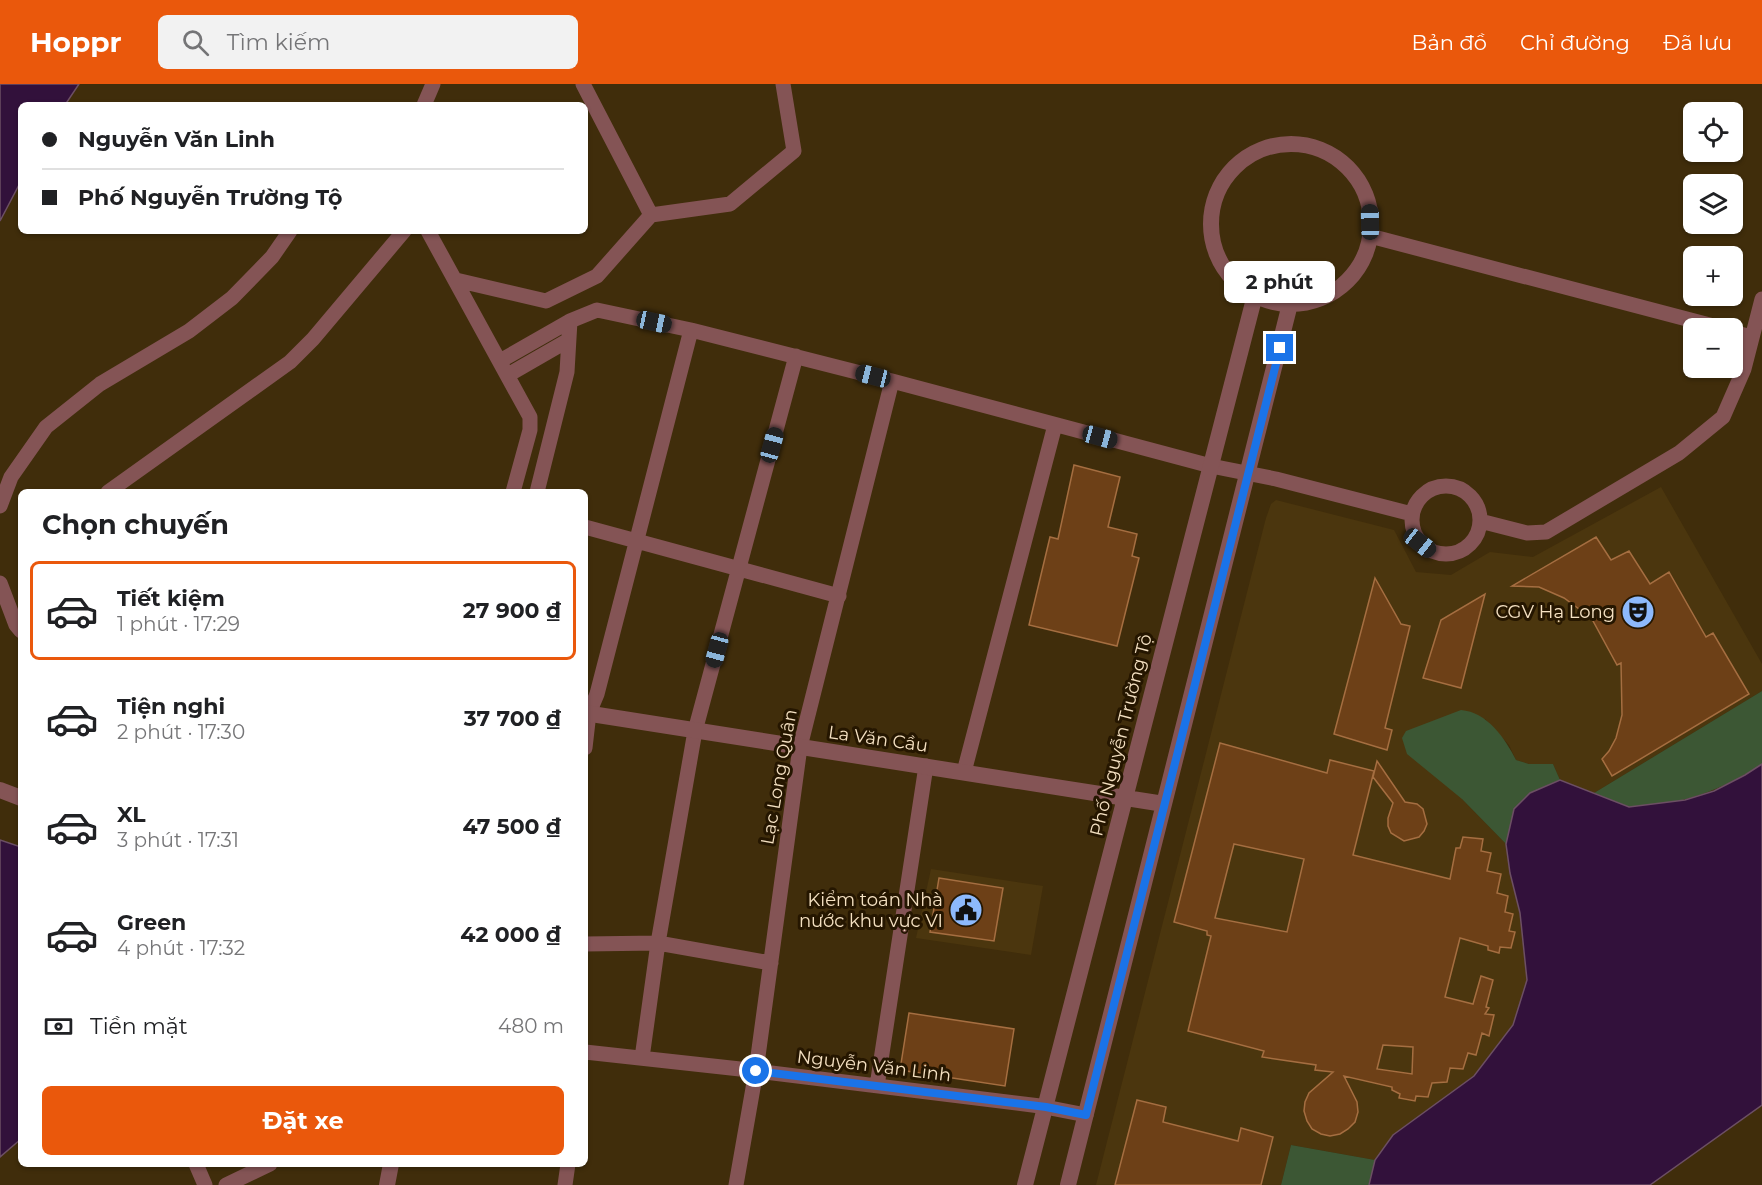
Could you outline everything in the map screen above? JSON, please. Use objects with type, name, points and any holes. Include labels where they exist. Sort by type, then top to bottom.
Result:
[{"type":"street","points":[[425,102],[432,84]]},
{"type":"street","points":[[583,84],[651,215]]},
{"type":"street","points":[[456,280],[546,301],[597,276],[651,215],[729,204],[794,152],[783,84]]},
{"type":"street","points":[[1303,145],[1321,149],[1344,163],[1361,184],[1370,209],[1371,236],[1364,258],[1351,277],[1334,292],[1313,301],[1290,304],[1272,302],[1255,295],[1233,279],[1218,257],[1211,231],[1214,204],[1225,179],[1243,160],[1268,147],[1303,145]]},
{"type":"street","points":[[0,506],[11,477],[46,427],[100,384],[189,331],[232,298],[272,257],[288,234]]},
{"type":"street","points":[[112,489],[290,362],[313,339],[401,234]]},
{"type":"street","points":[[430,234],[530,417],[530,430],[514,489]]},
{"type":"street","points":[[1371,236],[1683,318]]},
{"type":"street","name":"Phố Nguyễn Trường Tộ","points":[[1025,1185],[1255,295]]},
{"type":"street","points":[[1480,520],[1527,533],[1546,532],[1679,453],[1723,417],[1744,369],[1762,299]]},
{"type":"street","points":[[1068,1185],[1290,304]]},
{"type":"street","points":[[500,361],[570,321],[597,310],[796,356],[1211,466],[1412,514]]},
{"type":"street","points":[[538,489],[567,372],[567,341],[570,321]]},
{"type":"street","points":[[588,711],[597,694],[691,330]]},
{"type":"street","points":[[1743,335],[1752,337]]},
{"type":"street","points":[[508,375],[567,341]]},
{"type":"street","points":[[642,1058],[658,943],[695,731],[796,356]]},
{"type":"street","name":"Lạc Long Quân","points":[[736,1185],[756,1071],[800,747],[892,381]]},
{"type":"street","points":[[964,772],[1055,425]]},
{"type":"street","points":[[1444,485],[1459,488],[1469,494],[1476,503],[1480,520],[1478,532],[1470,545],[1459,552],[1442,554],[1420,543],[1414,532],[1412,514],[1421,496],[1432,488],[1444,485]]},
{"type":"street","points":[[588,528],[839,596]]},
{"type":"street","points":[[0,583],[18,627]]},
{"type":"street","name":"La Văn Cầu","points":[[588,713],[1126,796],[1164,804]]},
{"type":"street","points":[[877,1086],[926,766]]},
{"type":"street","points":[[0,790],[18,797]]},
{"type":"street","points":[[588,944],[658,943],[771,963]]},
{"type":"street","name":"Nguyễn Văn Linh","points":[[588,1052],[1046,1107],[1086,1115]]},
{"type":"street","points":[[197,1167],[205,1185]]},
{"type":"street","points":[[226,1185],[264,1167]]},
{"type":"street","points":[[387,1185],[390,1167]]},
{"type":"street","points":[[565,1185],[568,1167]]},
{"type":"shaded area","points":[[0,84],[79,84],[67,102],[18,102],[18,187],[0,221]]},
{"type":"shaded area","points":[[1661,487],[1762,664],[1762,691],[1594,793],[1560,780],[1553,764],[1529,764],[1516,760],[1509,745],[1485,719],[1462,799],[1506,844],[1510,873],[1520,913],[1527,980],[1513,1025],[1474,1076],[1393,1135],[1375,1160],[1291,1145],[1281,1185],[1096,1185],[1271,504],[1276,500],[1394,530],[1416,572],[1451,575],[1490,552],[1533,557]]},
{"type":"shaded area","points":[[1762,764],[1762,1105],[1650,1185],[1369,1185],[1375,1160],[1393,1135],[1474,1076],[1513,1025],[1527,980],[1520,913],[1510,873],[1506,844],[1514,809],[1530,793],[1560,780],[1629,807],[1685,800],[1714,791]]},
{"type":"shaded area","points":[[0,840],[18,846],[18,1142],[0,1157]]},
{"type":"shaded area","points":[[931,869],[1043,886],[1031,955],[916,938]]},
{"type":"green space","points":[[1762,691],[1762,764],[1749,772],[1723,786],[1668,803],[1629,807],[1594,793]]},
{"type":"green space","points":[[1461,710],[1479,716],[1494,727],[1516,760],[1529,764],[1553,764],[1560,780],[1530,793],[1514,809],[1506,844],[1462,799],[1407,754],[1402,738],[1406,731]]},
{"type":"green space","points":[[1291,1145],[1375,1160],[1369,1185],[1281,1185]]},
{"type":"building","points":[[1074,465],[1120,477],[1108,527],[1137,534],[1132,556],[1139,558],[1117,646],[1029,625],[1050,537],[1058,539]]},
{"type":"building","points":[[1596,537],[1611,560],[1629,551],[1650,584],[1669,572],[1706,637],[1713,633],[1749,694],[1612,776],[1602,759],[1616,738],[1622,715],[1621,663],[1617,665],[1593,621],[1564,598],[1539,587],[1512,586]]},
{"type":"building","points":[[1375,578],[1401,624],[1410,626],[1385,728],[1392,730],[1387,750],[1334,734]]},
{"type":"building","points":[[1485,594],[1461,688],[1423,678],[1441,620]]},
{"type":"building","points":[[1220,743],[1327,773],[1330,760],[1374,771],[1353,855],[1450,879],[1456,848],[1460,848],[1463,837],[1483,839],[1481,851],[1491,853],[1487,871],[1501,874],[1497,893],[1508,896],[1505,912],[1513,914],[1509,931],[1515,932],[1511,948],[1500,947],[1499,953],[1488,950],[1488,946],[1460,938],[1445,997],[1473,1004],[1481,976],[1493,980],[1486,1007],[1489,1008],[1485,1014],[1494,1015],[1489,1036],[1482,1033],[1476,1055],[1468,1053],[1463,1069],[1450,1068],[1447,1082],[1432,1083],[1428,1097],[1416,1096],[1415,1101],[1399,1098],[1400,1094],[1392,1090],[1392,1087],[1344,1076],[1357,1102],[1358,1112],[1355,1122],[1348,1129],[1330,1136],[1312,1129],[1304,1111],[1309,1093],[1333,1072],[1315,1070],[1316,1065],[1262,1057],[1264,1051],[1188,1031],[1211,936],[1207,935],[1207,931],[1174,922]],"holes":[[[1234,844],[1304,859],[1287,932],[1215,918]],[[1383,1045],[1413,1047],[1412,1074],[1377,1069]]]},
{"type":"building","points":[[1377,761],[1405,802],[1417,804],[1423,809],[1427,824],[1419,837],[1404,841],[1391,833],[1388,818],[1393,803],[1373,777]]},
{"type":"building","name":"Kiểm toán Nhà nước khu vực VI","points":[[939,878],[1003,888],[994,941],[930,932]]},
{"type":"building","points":[[909,1013],[1014,1029],[1005,1086],[900,1070]]},
{"type":"building","points":[[1137,1100],[1166,1107],[1163,1122],[1238,1141],[1241,1128],[1273,1137],[1261,1185],[1115,1185]]},
{"type":"place","name":"CGV Hạ Long","points":[[1638,612]]},
{"type":"place","name":"Kiểm toán Nhà nước khu vực VI","points":[[966,910]]},
{"type":"route","points":[[756,1071],[1046,1107],[1086,1115],[1280,348]]}]
